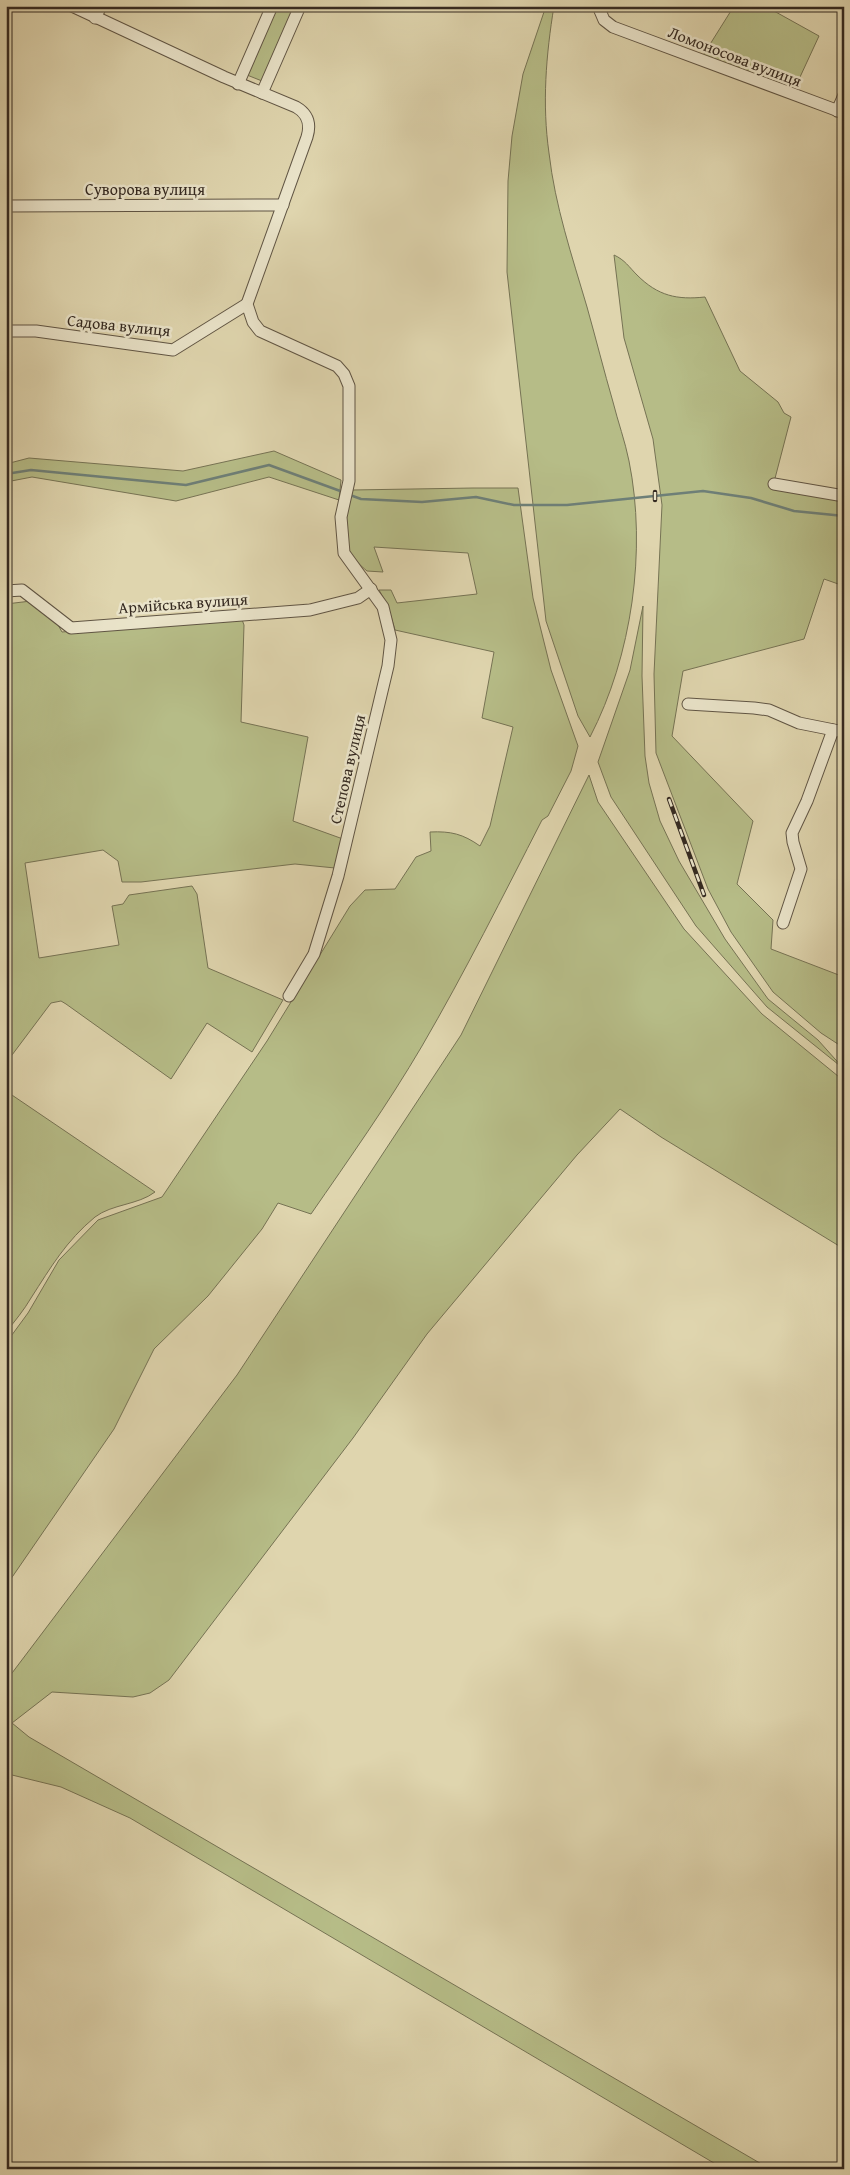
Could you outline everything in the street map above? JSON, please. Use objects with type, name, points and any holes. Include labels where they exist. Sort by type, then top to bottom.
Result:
[{"type":"street","points":[[72,6],[238,84],[300,110],[306,115],[309,123],[308,138],[247,304]]},
{"type":"street","points":[[95,18],[101,6]]},
{"type":"street","points":[[238,84],[272,6]]},
{"type":"street","points":[[262,94],[300,6]]},
{"type":"street","name":"Ломоносова вулиця","points":[[598,6],[604,20],[613,27],[840,112]]},
{"type":"street","points":[[840,112],[844,95]]},
{"type":"street","name":"Суворова вулиця","points":[[6,206],[283,205]]},
{"type":"street","name":"Садова вулиця","points":[[6,331],[36,332],[173,350],[247,304]]},
{"type":"street","name":"Степова вулиця","points":[[247,304],[253,322],[260,331],[337,366],[344,374],[349,386],[350,456],[349,481],[342,517],[344,553],[383,607],[391,640],[388,666],[338,876],[314,954],[289,996]]},
{"type":"street","points":[[774,484],[844,496]]},
{"type":"street","name":"Армійська вулиця","points":[[6,591],[22,590],[71,628],[310,610],[358,598],[371,589]]},
{"type":"street","points":[[688,704],[764,709],[793,721],[839,731],[792,833],[801,869],[783,923]]},
{"type":"green space","points":[[277,6],[295,6],[262,81],[247,75]]},
{"type":"green space","points":[[546,6],[554,6],[547,61],[545,98],[547,135],[555,192],[629,461],[634,495],[636,566],[626,638],[604,706],[590,737],[578,716],[546,621],[507,272],[508,181],[512,136],[523,74]]},
{"type":"green space","points":[[734,6],[765,6],[819,36],[794,90],[702,57]]},
{"type":"green space","points":[[614,255],[624,261],[645,282],[660,292],[686,298],[705,297],[740,371],[778,402],[784,413],[791,417],[773,486],[844,500],[844,586],[824,579],[804,639],[683,671],[672,736],[753,821],[737,884],[773,920],[771,949],[844,977],[844,1048],[821,1033],[773,992],[731,932],[708,889],[656,753],[654,674],[662,505],[653,439],[624,338]]},
{"type":"green space","points":[[274,451],[341,480],[339,500],[269,477],[176,501],[32,477],[6,482],[6,464],[29,458],[183,471]]},
{"type":"green space","points":[[518,488],[533,598],[551,670],[578,746],[571,771],[548,816],[542,820],[438,1018],[409,1068],[354,1152],[311,1214],[278,1203],[262,1229],[208,1296],[154,1349],[114,1429],[6,1586],[6,1343],[28,1313],[59,1260],[98,1220],[162,1197],[267,1041],[350,906],[365,890],[395,889],[416,857],[431,851],[430,832],[456,834],[480,846],[490,826],[513,727],[482,718],[494,652],[395,630],[388,606],[379,590],[391,590],[397,603],[477,594],[468,553],[374,547],[383,572],[367,571],[357,562],[349,550],[346,536],[347,512],[352,490]]},
{"type":"green space","points":[[31,601],[57,623],[62,632],[241,617],[244,625],[241,722],[308,737],[293,821],[343,839],[335,868],[295,864],[141,882],[122,882],[118,861],[103,850],[25,863],[39,958],[119,945],[112,906],[123,904],[129,895],[192,886],[197,894],[208,968],[283,1000],[252,1052],[207,1023],[171,1079],[61,1001],[51,1003],[6,1063],[6,604]]},
{"type":"green space","points":[[643,606],[642,676],[645,756],[649,783],[660,821],[679,861],[725,939],[768,999],[818,1040],[844,1069],[767,1007],[696,926],[611,797],[598,762],[630,670]]},
{"type":"green space","points":[[589,775],[598,802],[684,929],[762,1014],[844,1081],[844,1249],[661,1137],[620,1109],[577,1155],[427,1334],[353,1438],[169,1680],[150,1693],[133,1697],[52,1692],[12,1723],[29,1737],[770,2169],[724,2169],[130,1818],[61,1787],[12,1775],[6,1778],[6,1681],[237,1375],[461,1035]]},
{"type":"green space","points":[[6,1091],[155,1192],[141,1200],[109,1209],[95,1217],[85,1226],[60,1255],[6,1332]]},
{"type":"waterway","points":[[6,474],[31,470],[186,485],[269,465],[343,492]]},
{"type":"waterway","points":[[350,495],[361,499],[422,502],[476,497],[514,505],[567,505],[703,491],[751,498],[794,511],[844,516]]},
{"type":"railway","points":[[655,492],[655,500]]},
{"type":"railway","points":[[669,799],[704,895]]}]
